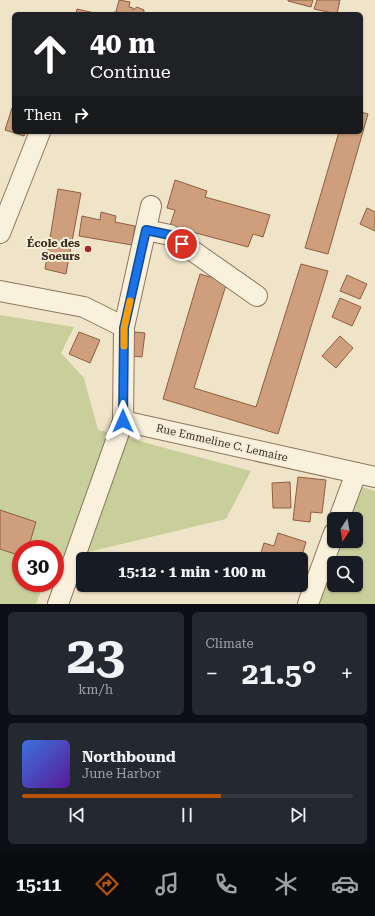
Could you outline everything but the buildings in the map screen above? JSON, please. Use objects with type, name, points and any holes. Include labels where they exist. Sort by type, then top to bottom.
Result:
[{"type":"street","points":[[0,233],[39,134]]},
{"type":"street","points":[[58,604],[123,421],[124,328],[151,206]]},
{"type":"street","points":[[146,230],[170,235],[257,296]]},
{"type":"street","points":[[0,291],[84,307],[124,328]]},
{"type":"street","name":"Rue Emmeline C. Lemaire","points":[[123,421],[375,477]]},
{"type":"street","points":[[342,512],[356,473]]},
{"type":"street","points":[[308,604],[329,548]]},
{"type":"green space","points":[[0,315],[74,327],[61,353],[84,378],[98,430],[251,471],[226,519],[88,552],[76,552],[76,555],[64,558],[64,540],[12,540],[12,592],[41,592],[36,604],[0,604]]},
{"type":"green space","points":[[343,481],[375,491],[375,604],[298,604],[302,592],[308,592],[308,577],[327,525],[327,548],[363,548],[363,512],[332,512]]},
{"type":"slow traffic","points":[[124,346],[124,328],[130,301]]},
{"type":"place","name":"École des Soeurs","points":[[88,249]]},
{"type":"route","points":[[123,421],[124,328],[146,230],[170,235],[182,244]]}]
